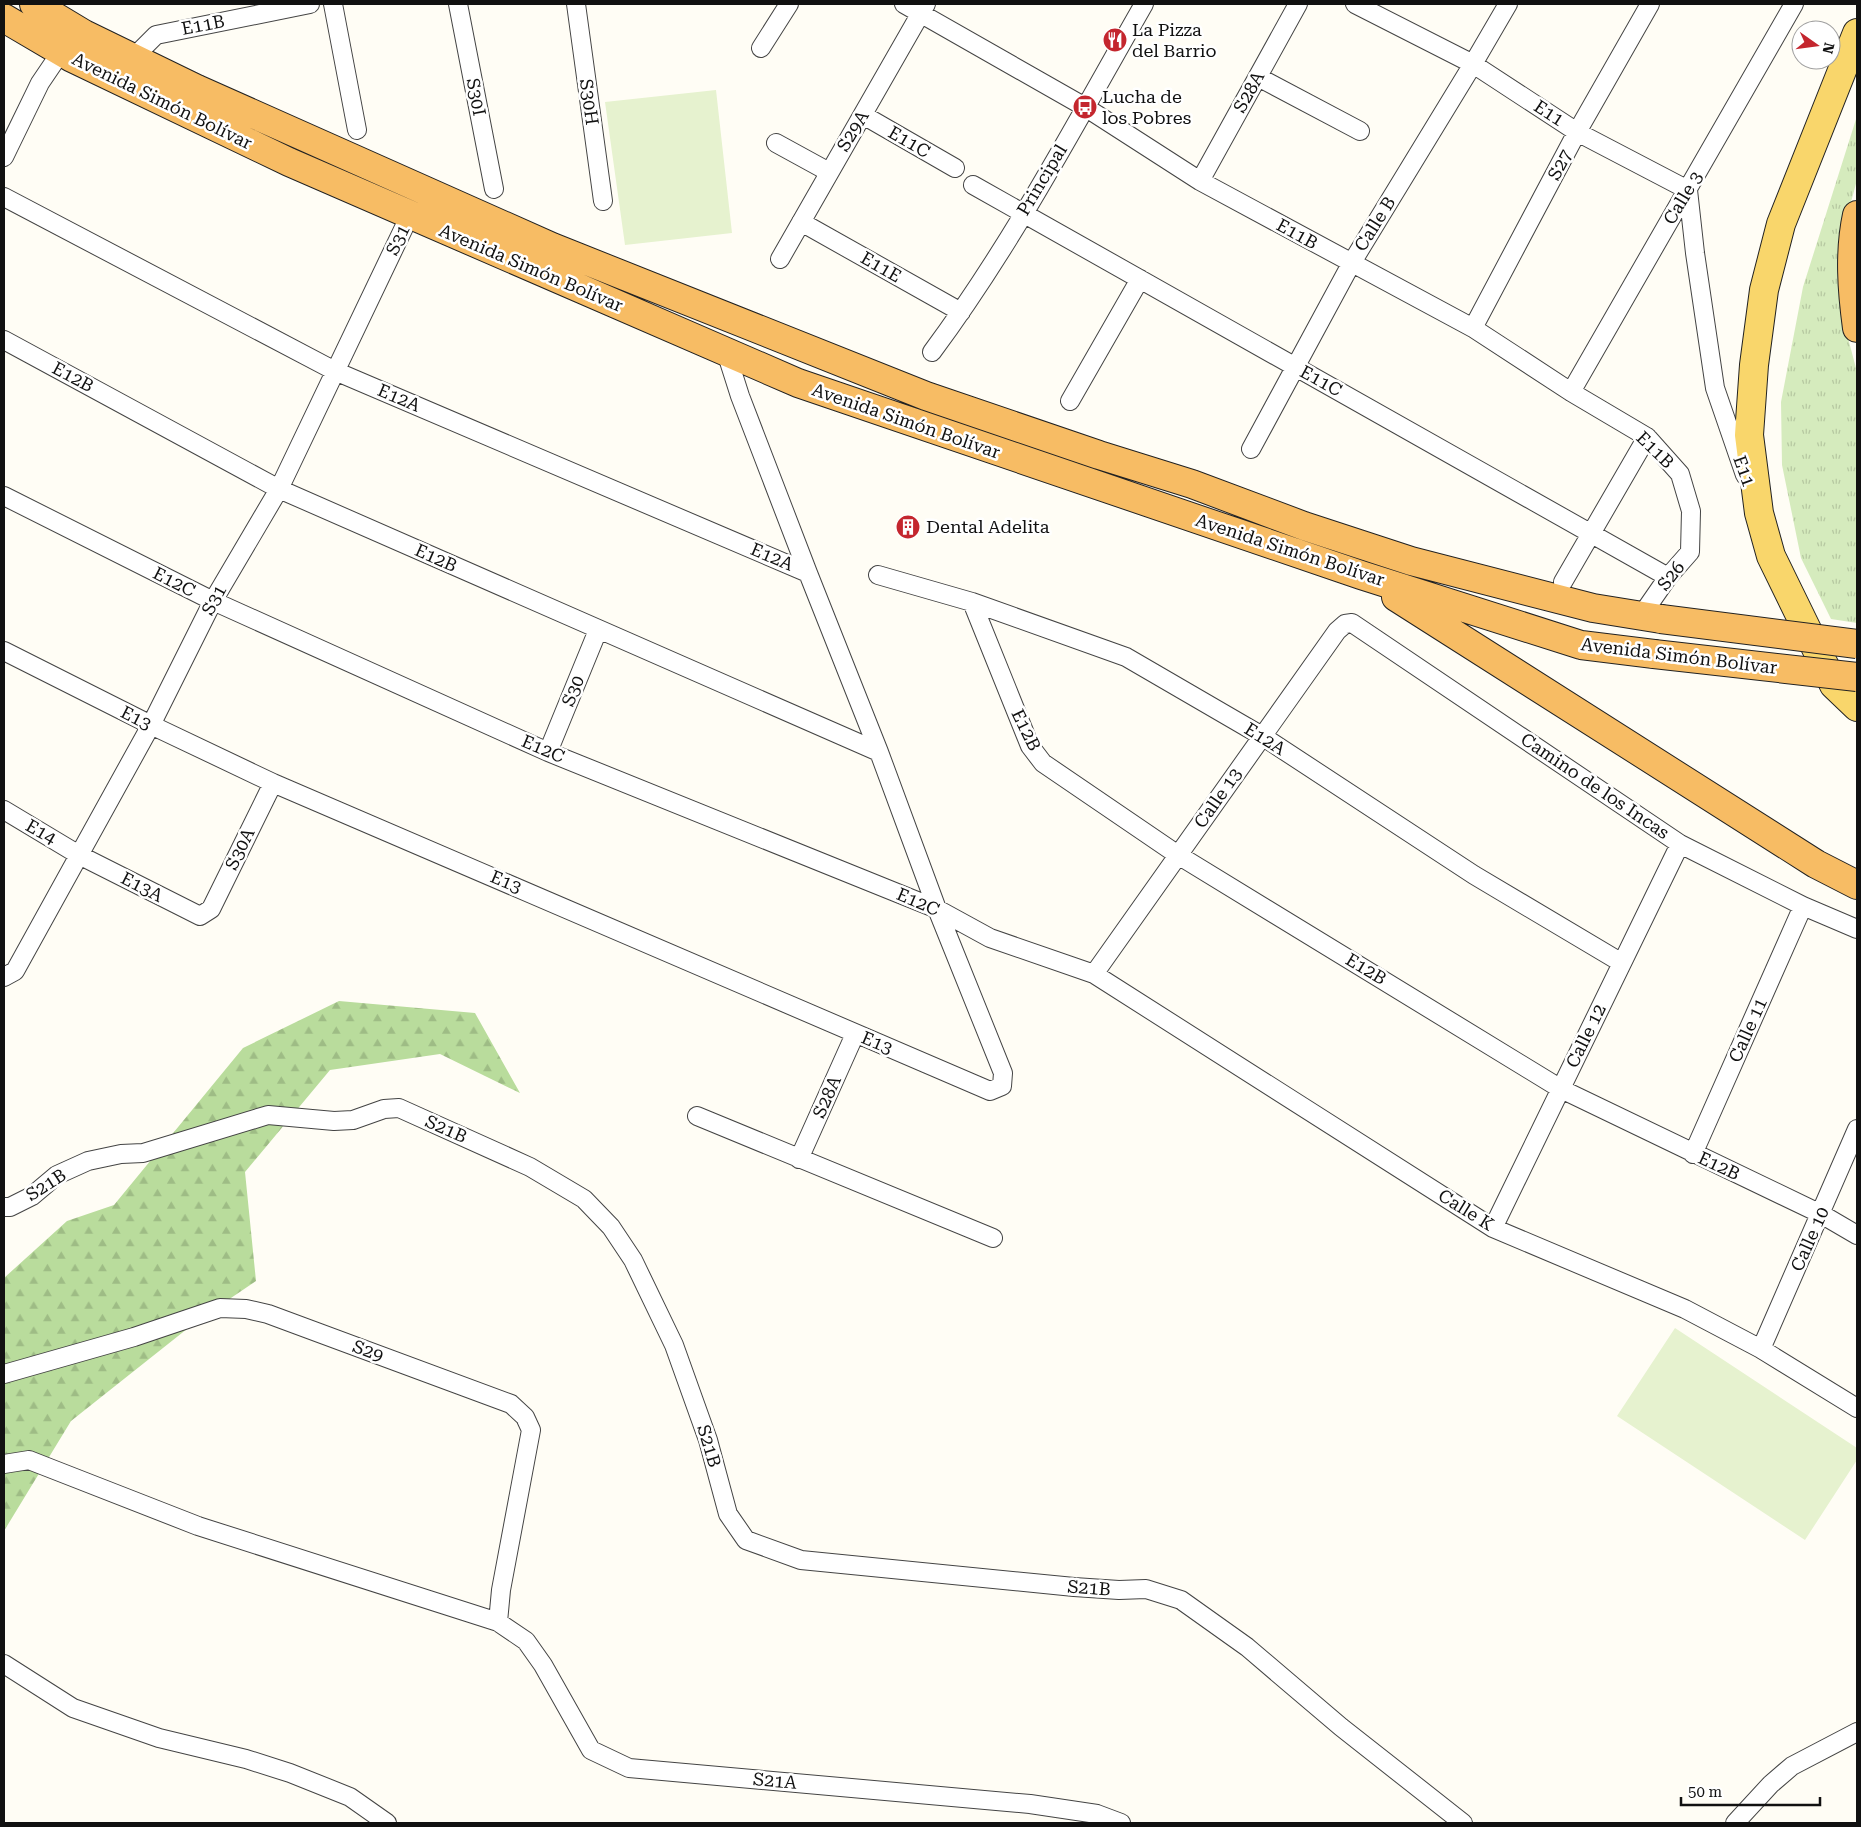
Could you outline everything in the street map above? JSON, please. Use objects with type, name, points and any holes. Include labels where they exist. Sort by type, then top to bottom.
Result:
[{"type":"highway","name":"Avenida Simón Bolívar","points":[[34,4],[84,34],[206,93],[552,248],[926,396],[1098,455],[1192,484],[1304,526],[1411,561],[1593,608],[1857,644]]},
{"type":"highway","name":"Avenida Simón Bolívar","points":[[4,18],[61,52],[289,162],[410,216],[816,390],[1361,574],[1581,645],[1857,677]]},
{"type":"highway","points":[[1857,215],[1854,233],[1852,282],[1857,328]]},
{"type":"highway","points":[[1361,574],[1816,864],[1857,885]]},
{"type":"main road","points":[[1857,33],[1781,224],[1764,290],[1754,365],[1750,435],[1759,513],[1771,556],[1834,685],[1857,707]]},
{"type":"street","name":"E11B","points":[[133,58],[156,35],[310,4]]},
{"type":"street","points":[[333,4],[357,130]]},
{"type":"street","name":"S30I","points":[[458,4],[494,189]]},
{"type":"street","name":"S30H","points":[[576,4],[602,201]]},
{"type":"street","points":[[761,48],[788,4]]},
{"type":"street","name":"E11B","points":[[904,4],[923,9],[1085,107],[1200,181],[1473,328],[1571,392],[1647,437],[1680,474]]},
{"type":"street","name":"Principal","points":[[932,352],[961,312],[1023,213],[1144,4]]},
{"type":"street","name":"S28A","points":[[1200,181],[1298,4]]},
{"type":"street","name":"E11","points":[[1355,4],[1473,64],[1577,132],[1688,190],[1695,253],[1715,388],[1759,513]]},
{"type":"street","name":"Calle B","points":[[1251,449],[1297,368],[1351,264],[1508,4]]},
{"type":"street","name":"S27","points":[[1473,328],[1577,132],[1650,4]]},
{"type":"street","name":"Calle 3","points":[[1571,392],[1794,4]]},
{"type":"street","name":"S29A","points":[[780,259],[923,9]]},
{"type":"street","points":[[4,157],[40,83],[61,52]]},
{"type":"street","points":[[1258,76],[1360,131]]},
{"type":"street","name":"E11C","points":[[863,116],[955,168]]},
{"type":"street","points":[[776,143],[829,172]]},
{"type":"street","name":"E11C","points":[[973,185],[1668,577]]},
{"type":"street","name":"E12A","points":[[4,197],[335,371],[808,573]]},
{"type":"street","name":"S31","points":[[5,977],[15,970],[151,725],[213,601],[279,489],[410,216]]},
{"type":"street","name":"E11E","points":[[801,222],[961,312]]},
{"type":"street","points":[[1665,228],[1677,231],[1695,253]]},
{"type":"street","points":[[1070,401],[1140,279]]},
{"type":"street","name":"E12B","points":[[4,340],[279,489],[879,752]]},
{"type":"street","points":[[726,352],[740,396],[879,752],[937,909]]},
{"type":"street","points":[[1562,582],[1647,437]]},
{"type":"street","name":"S26","points":[[1651,617],[1668,577],[1690,552],[1692,510],[1680,474]]},
{"type":"street","name":"E12C","points":[[4,496],[213,601],[548,752],[937,909],[990,938],[1094,974]]},
{"type":"street","name":"E12A","points":[[878,575],[972,602],[1126,657],[1262,736],[1474,875],[1622,963]]},
{"type":"street","name":"E12B","points":[[972,602],[1030,746],[1043,763],[1178,855],[1561,1089],[1821,1214],[1857,1235]]},
{"type":"street","name":"Camino de los Incas","points":[[1345,624],[1352,623],[1680,844],[1803,906],[1857,929]]},
{"type":"street","name":"Calle 13","points":[[1094,974],[1337,631],[1345,624]]},
{"type":"street","name":"S30","points":[[548,752],[598,630]]},
{"type":"street","name":"E13","points":[[4,651],[272,783],[990,1091],[1002,1086],[1003,1074],[937,909]]},
{"type":"street","name":"S30A","points":[[206,914],[211,909],[272,783]]},
{"type":"street","name":"E14","points":[[4,810],[79,855]]},
{"type":"street","name":"Calle 12","points":[[1493,1228],[1680,844]]},
{"type":"street","name":"E13A","points":[[79,855],[200,916],[206,914]]},
{"type":"street","name":"Calle 11","points":[[1693,1154],[1803,906]]},
{"type":"street","name":"Calle K","points":[[1094,974],[1493,1228],[1661,1297],[1761,1349],[1857,1408]]},
{"type":"street","name":"S28A","points":[[799,1159],[855,1034]]},
{"type":"street","name":"S21B","points":[[4,1207],[10,1207],[32,1196],[57,1175],[88,1161],[121,1154],[143,1152],[268,1116],[334,1122],[352,1120],[384,1109],[398,1108],[530,1167],[584,1200],[611,1227],[633,1260],[674,1345],[708,1440],[728,1514],[746,1540],[801,1560],[1074,1588],[1146,1589],[1181,1600],[1247,1647],[1341,1727],[1463,1823]]},
{"type":"street","points":[[698,1116],[993,1238]]},
{"type":"street","name":"Calle 10","points":[[1761,1349],[1857,1129]]},
{"type":"street","name":"S29","points":[[4,1374],[134,1337],[220,1308],[246,1309],[268,1314],[511,1404],[525,1417],[531,1430],[501,1590],[498,1622]]},
{"type":"street","name":"S21A","points":[[4,1464],[29,1460],[198,1526],[498,1622],[526,1641],[543,1665],[591,1750],[628,1768],[1030,1804],[1097,1814],[1121,1823]]},
{"type":"street","points":[[4,1664],[73,1708],[158,1738],[246,1759],[290,1773],[350,1797],[387,1823]]},
{"type":"street","points":[[1735,1823],[1770,1784],[1792,1766],[1857,1732]]},
{"type":"green space","points":[[716,90],[732,233],[625,245],[605,102]]},
{"type":"green space","points":[[1857,116],[1857,180],[1842,235],[1843,319],[1857,372],[1857,623],[1831,619],[1801,558],[1782,465],[1781,402],[1803,287]]},
{"type":"green space","points":[[339,1001],[475,1013],[520,1093],[440,1054],[330,1070],[245,1172],[256,1281],[197,1321],[71,1421],[4,1531],[4,1278],[67,1221],[114,1205],[243,1048]]},
{"type":"green space","points":[[1675,1328],[1857,1448],[1857,1460],[1805,1540],[1617,1416]]},
{"type":"place","name":"La Pizza del Barrio","points":[[1115,40]]},
{"type":"place","name":"Lucha de los Pobres","points":[[1085,107]]},
{"type":"place","name":"Dental Adelita","points":[[908,527]]}]
